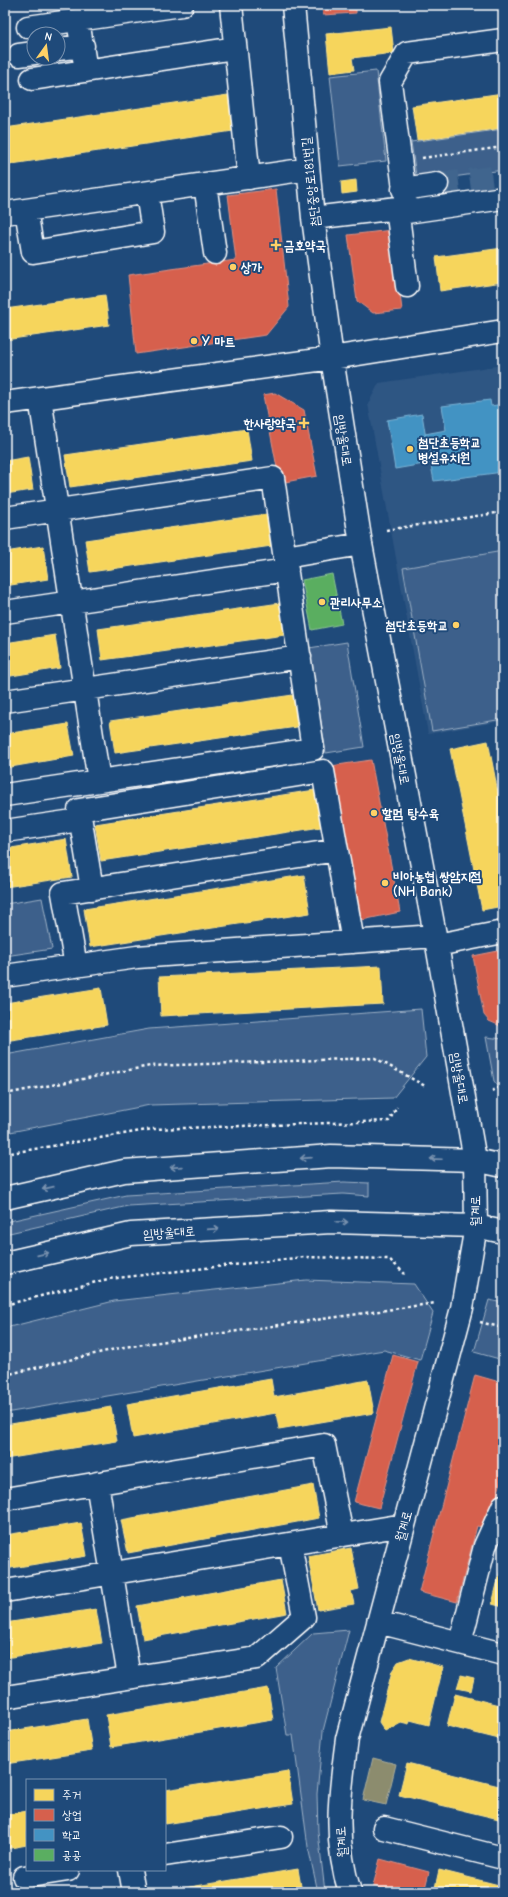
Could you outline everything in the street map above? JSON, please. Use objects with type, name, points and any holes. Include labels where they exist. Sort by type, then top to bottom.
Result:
[{"type":"street","points":[[35,26],[182,5]]},
{"type":"street","points":[[231,5],[249,178]]},
{"type":"street","name":"첨단중앙로181번길","points":[[293,5],[313,218],[332,358]]},
{"type":"street","points":[[78,20],[86,71]]},
{"type":"street","points":[[407,286],[402,201],[390,82],[407,54],[503,40]]},
{"type":"street","points":[[66,49],[82,46]]},
{"type":"street","points":[[32,79],[235,48]]},
{"type":"street","points":[[5,214],[308,169]]},
{"type":"street","points":[[205,184],[214,253]]},
{"type":"street","points":[[313,218],[402,201],[437,184]]},
{"type":"street","points":[[26,210],[33,252],[153,232],[147,193]]},
{"type":"street","points":[[402,201],[407,212],[503,198]]},
{"type":"street","points":[[5,403],[332,358],[503,331]]},
{"type":"street","name":"임방울대로","points":[[332,358],[361,544],[436,941],[475,1160]]},
{"type":"street","points":[[40,398],[99,781]]},
{"type":"street","points":[[5,518],[272,478],[313,749],[5,795]]},
{"type":"street","points":[[5,612],[71,602],[286,564],[361,544]]},
{"type":"street","points":[[5,701],[300,657]]},
{"type":"street","points":[[92,889],[79,810],[323,771],[353,942]]},
{"type":"street","points":[[5,831],[80,820]]},
{"type":"street","points":[[76,966],[63,894],[337,850]]},
{"type":"street","points":[[5,976],[138,957],[353,942],[436,941],[503,932]]},
{"type":"street","points":[[5,1198],[124,1171],[331,1156],[475,1160],[503,1166]]},
{"type":"street","name":"월계로","points":[[350,1892],[343,1871],[339,1835],[339,1796],[347,1739],[462,1308],[476,1226],[475,1160]]},
{"type":"street","name":"임방울대로","points":[[5,1263],[131,1234],[331,1222],[476,1226],[503,1232]]},
{"type":"street","points":[[5,1499],[324,1446],[342,1535]]},
{"type":"street","points":[[97,1483],[129,1677]]},
{"type":"street","points":[[460,1643],[485,1546],[503,1506]]},
{"type":"street","points":[[5,1591],[404,1525]]},
{"type":"street","points":[[5,1697],[257,1658],[304,1617],[290,1544]]},
{"type":"street","points":[[378,1622],[503,1654]]},
{"type":"street","points":[[384,1828],[503,1858]]},
{"type":"street","points":[[166,1855],[281,1837]]},
{"type":"street","points":[[24,1877],[62,1871]]},
{"type":"street","points":[[130,1871],[134,1892]]},
{"type":"path","points":[[421,158],[503,147]]},
{"type":"path","points":[[386,530],[503,512]]},
{"type":"path","points":[[5,1094],[150,1066],[375,1058],[425,1086]]},
{"type":"path","points":[[492,1091],[503,1086]]},
{"type":"path","points":[[5,1154],[153,1129],[389,1121],[397,1107]]},
{"type":"path","points":[[5,1305],[108,1279],[304,1257],[389,1259],[405,1274]]},
{"type":"path","points":[[5,1375],[124,1347],[436,1303]]},
{"type":"path","points":[[478,1321],[503,1328]]},
{"type":"shaded area","points":[[376,71],[386,161],[340,166],[330,76]]},
{"type":"shaded area","points":[[503,129],[503,170],[417,182],[411,142]]},
{"type":"shaded area","name":"첨단초등학교","points":[[503,365],[503,721],[428,734],[368,404],[379,383]]},
{"type":"shaded area","points":[[503,551],[503,719],[432,731],[403,568]]},
{"type":"shaded area","points":[[347,642],[364,747],[326,753],[309,648]]},
{"type":"shaded area","points":[[42,898],[52,949],[5,956],[5,904]]},
{"type":"shaded area","points":[[421,1009],[426,1057],[393,1098],[150,1105],[5,1133],[5,1055],[149,1029]]},
{"type":"shaded area","points":[[486,1037],[503,1039],[503,1092],[494,1081]]},
{"type":"shaded area","points":[[344,1182],[369,1183],[369,1196],[343,1194],[128,1206],[5,1234],[5,1222],[126,1195]]},
{"type":"shaded area","points":[[306,1280],[414,1284],[433,1313],[420,1360],[384,1350],[5,1413],[5,1328],[114,1301]]},
{"type":"shaded area","points":[[489,1300],[503,1303],[503,1360],[474,1352]]},
{"type":"shaded area","points":[[349,1630],[323,1731],[317,1794],[318,1832],[325,1892],[318,1892],[308,1847],[293,1735],[287,1735],[276,1668],[313,1633]]},
{"type":"building: 주거","points":[[391,27],[394,53],[352,58],[354,70],[330,73],[326,34]]},
{"type":"building: 주거","points":[[503,93],[503,128],[417,140],[412,106]]},
{"type":"building: 주거","points":[[228,95],[233,131],[5,165],[5,128]]},
{"type":"building: 주거","points":[[356,180],[357,192],[342,194],[341,182]]},
{"type":"building: 주거","points":[[503,248],[503,282],[440,291],[436,257]]},
{"type":"building: 주거","points":[[105,295],[109,325],[5,340],[5,309]]},
{"type":"building: 주거","points":[[247,429],[252,461],[70,487],[65,455]]},
{"type":"building: 주거","points":[[28,457],[33,490],[5,494],[5,461]]},
{"type":"building: 주거","points":[[267,514],[272,546],[90,572],[85,540]]},
{"type":"building: 주거","points":[[43,546],[48,579],[5,586],[5,552]]},
{"type":"building: 주거","points":[[280,603],[285,635],[102,660],[98,629]]},
{"type":"building: 주거","points":[[55,635],[60,668],[5,677],[5,643]]},
{"type":"building: 주거","points":[[293,695],[297,727],[115,753],[110,721]]},
{"type":"building: 주거","points":[[68,724],[74,756],[5,768],[5,734]]},
{"type":"building: 주거","points":[[488,741],[503,818],[503,906],[482,910],[450,749]]},
{"type":"building: 주거","points":[[315,790],[321,827],[101,861],[95,824]]},
{"type":"building: 주거","points":[[66,839],[72,877],[5,887],[5,849]]},
{"type":"building: 주거","points":[[304,875],[310,913],[90,947],[84,909]]},
{"type":"building: 주거","points":[[381,966],[383,1004],[161,1016],[159,977]]},
{"type":"building: 주거","points":[[101,988],[107,1025],[5,1041],[5,1003]]},
{"type":"building: 주거","points":[[271,1379],[274,1397],[368,1380],[374,1413],[279,1429],[276,1413],[133,1438],[127,1404]]},
{"type":"building: 주거","points":[[111,1407],[117,1441],[5,1459],[5,1425]]},
{"type":"building: 주거","points":[[313,1485],[319,1518],[128,1553],[121,1520]]},
{"type":"building: 주거","points":[[81,1523],[87,1556],[5,1569],[5,1535]]},
{"type":"building: 주거","points":[[351,1548],[359,1589],[351,1591],[354,1604],[318,1610],[308,1556]]},
{"type":"building: 주거","points":[[500,1572],[503,1573],[503,1607],[492,1604]]},
{"type":"building: 주거","points":[[281,1580],[287,1613],[143,1639],[137,1606]]},
{"type":"building: 주거","points":[[96,1609],[102,1643],[5,1658],[5,1623]]},
{"type":"building: 주거","points":[[409,1658],[443,1667],[429,1725],[410,1720],[409,1724],[401,1722],[385,1731],[379,1722],[392,1671],[398,1662]]},
{"type":"building: 주거","points":[[461,1675],[474,1678],[471,1691],[457,1688]]},
{"type":"building: 주거","points":[[268,1688],[273,1720],[111,1747],[106,1715]]},
{"type":"building: 주거","points":[[455,1694],[503,1706],[503,1740],[447,1726]]},
{"type":"building: 주거","points":[[87,1719],[92,1751],[5,1764],[5,1732]]},
{"type":"building: 주거","points":[[407,1763],[503,1787],[503,1820],[399,1795]]},
{"type":"building: 주거","points":[[288,1771],[293,1804],[166,1824],[166,1790]]},
{"type":"building: 주거","points":[[26,1811],[26,1845],[5,1849],[5,1815]]},
{"type":"building: 주거","points":[[298,1869],[302,1892],[160,1892]]},
{"type":"building: 주거","points":[[439,1870],[503,1886],[503,1892],[434,1892]]},
{"type":"building: 상업","points":[[322,5],[356,5],[356,13],[323,15]]},
{"type":"building: 상업","name":"상가","points":[[276,189],[289,307],[266,335],[136,354],[128,275],[236,260],[228,195]]},
{"type":"building: 상업","points":[[392,230],[402,310],[373,313],[357,301],[348,235]]},
{"type":"building: 상업","points":[[275,393],[304,410],[317,476],[280,483],[263,395]]},
{"type":"building: 상업","points":[[371,760],[400,912],[362,920],[331,766]]},
{"type":"building: 상업","points":[[503,950],[503,1027],[489,1021],[484,1015],[473,956]]},
{"type":"building: 상업","points":[[393,1355],[418,1362],[379,1508],[354,1502]]},
{"type":"building: 상업","points":[[475,1375],[503,1383],[503,1473],[489,1528],[477,1526],[457,1602],[419,1592]]},
{"type":"building: 상업","points":[[380,1859],[429,1872],[424,1892],[396,1892],[373,1886]]},
{"type":"building: 학교","points":[[490,400],[491,406],[503,404],[503,472],[434,481],[425,434],[446,430],[442,406]]},
{"type":"building: 학교","name":"첨단초등학교 병설유치원","points":[[422,414],[430,463],[395,469],[387,420]]},
{"type":"building: 공공","name":"관리사무소","points":[[332,574],[342,624],[312,630],[302,580]]},
{"type":"building: 공업","points":[[373,1758],[396,1764],[386,1805],[363,1800]]},
{"type":"tunnel","points":[[437,184],[501,176]]},
{"type":"place","name":"금호약국","points":[[276,245]]},
{"type":"place","name":"상가","points":[[233,267]]},
{"type":"place","name":"Y 마트","points":[[194,341]]},
{"type":"place","name":"한사랑약국","points":[[304,423]]},
{"type":"place","name":"첨단초등학교 병설유치원","points":[[410,449]]},
{"type":"place","name":"관리사무소","points":[[322,602]]},
{"type":"place","name":"첨단초등학교","points":[[456,625]]},
{"type":"place","name":"할멈 탕수육","points":[[374,813]]},
{"type":"place","name":"비아농협 쌍암지점 (NH Bank)","points":[[385,883]]}]
